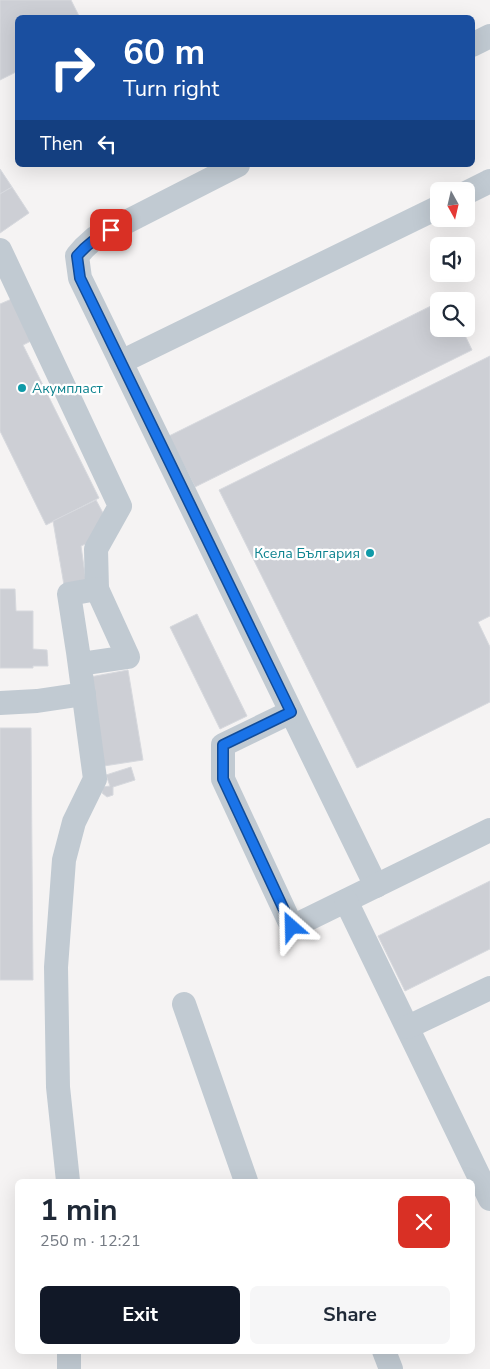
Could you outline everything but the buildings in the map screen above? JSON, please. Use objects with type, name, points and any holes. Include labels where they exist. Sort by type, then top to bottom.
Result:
[{"type":"lane","points":[[475,44],[490,36]]},
{"type":"lane","points":[[234,167],[95,238],[77,256],[80,278],[376,886]]},
{"type":"lane","points":[[475,188],[490,181]]},
{"type":"lane","points":[[121,362],[430,210]]},
{"type":"lane","points":[[0,250],[9,293],[120,506],[96,549],[97,589],[128,657],[80,664]]},
{"type":"lane","points":[[68,1179],[58,1087],[56,967],[64,860],[74,822],[95,778],[69,594],[97,589]]},
{"type":"lane","points":[[0,703],[37,701],[84,694]]},
{"type":"lane","points":[[291,712],[223,745],[223,779],[292,927],[490,830]]},
{"type":"lane","points":[[346,901],[490,1199]]},
{"type":"lane","points":[[408,1027],[490,988]]},
{"type":"lane","points":[[184,1004],[245,1179]]},
{"type":"lane","points":[[69,1354],[69,1369]]},
{"type":"lane","points":[[385,1354],[392,1369]]},
{"type":"place","name":"Акумпласт","points":[[22,388]]},
{"type":"place","name":"Ксела България","points":[[370,553]]},
{"type":"route","points":[[111,230],[95,238],[77,256],[80,278],[291,712],[223,745],[223,779],[292,927]]}]
